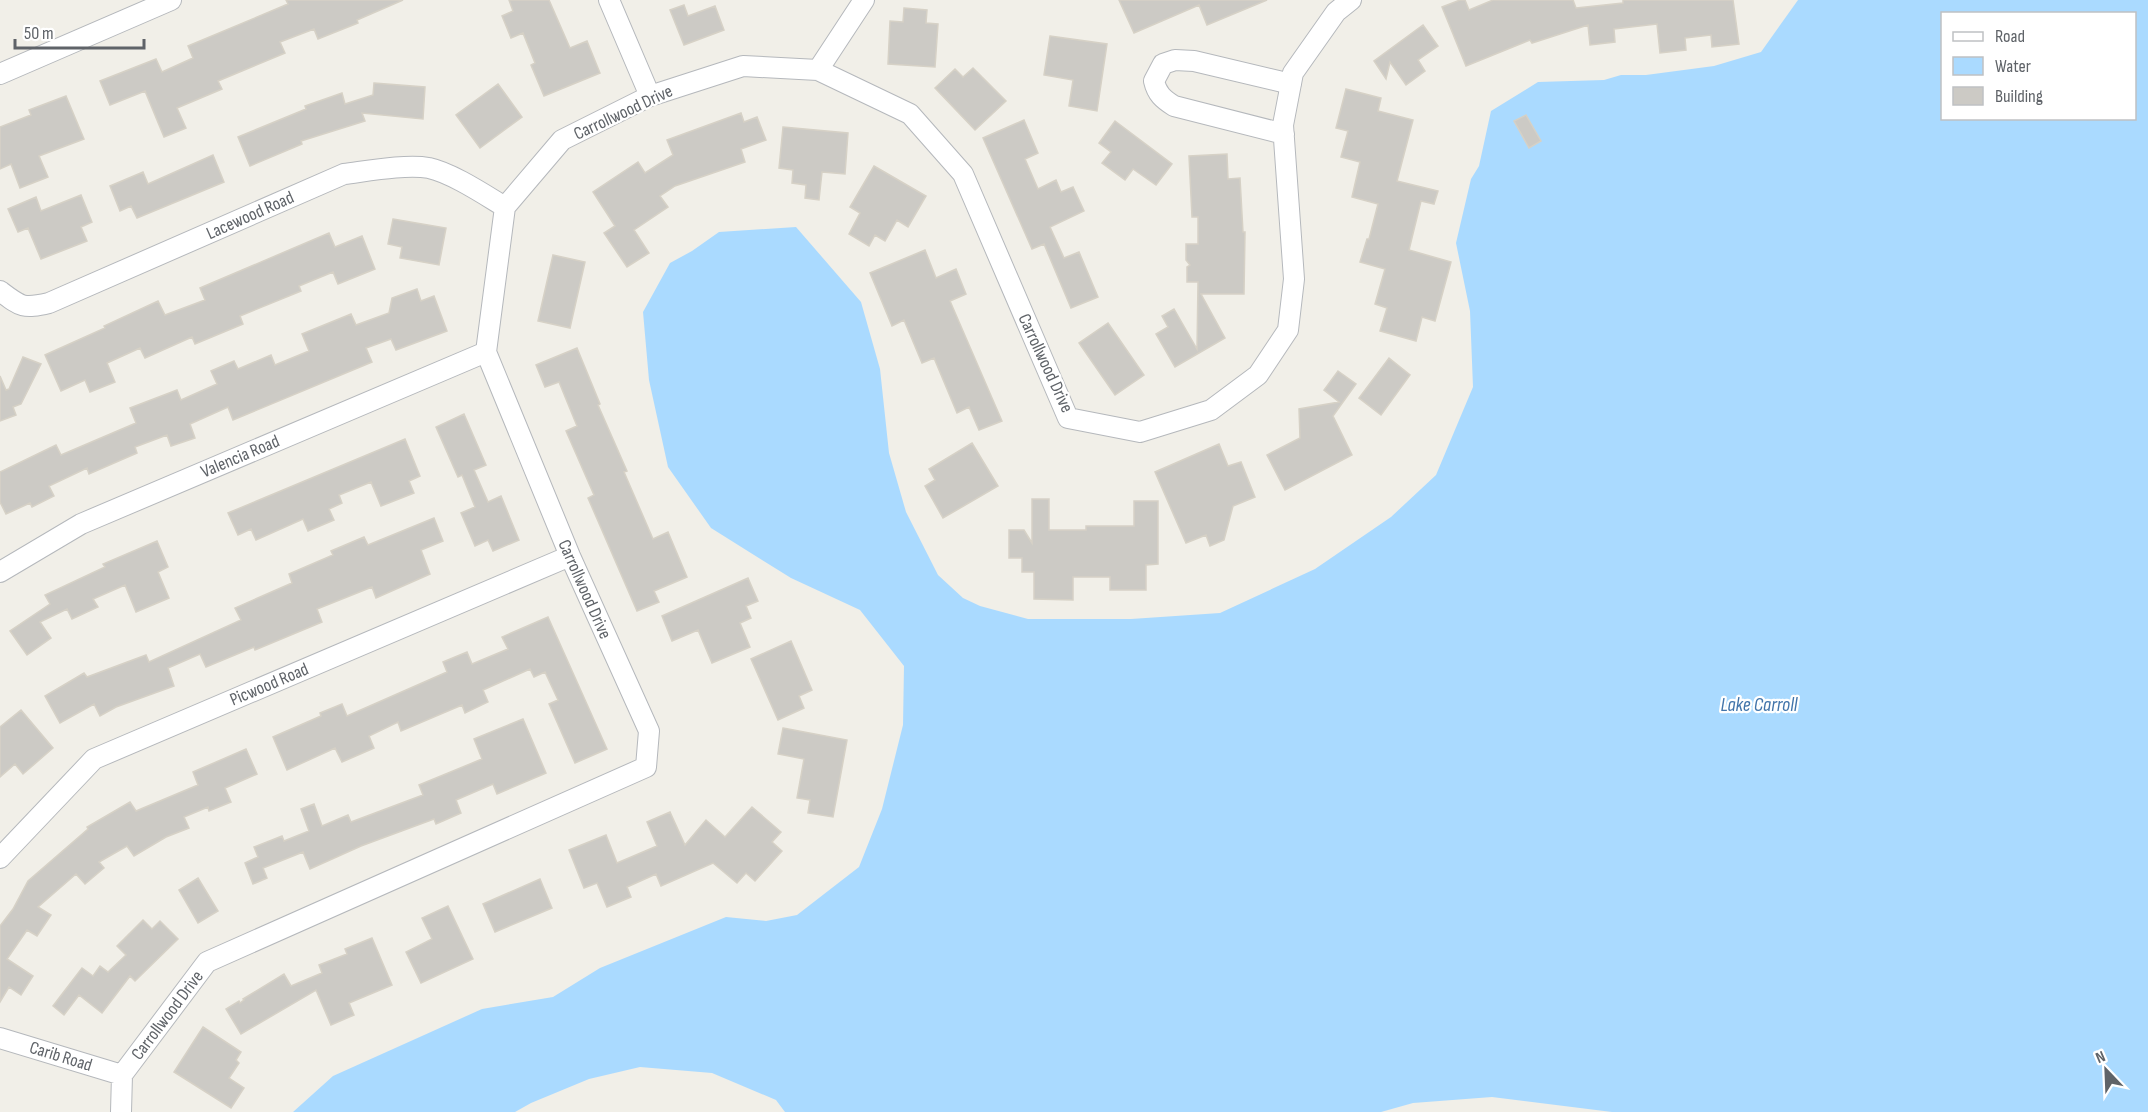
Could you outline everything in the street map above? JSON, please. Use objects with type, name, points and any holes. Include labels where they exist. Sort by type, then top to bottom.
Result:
[{"type":"street","points":[[0,74],[171,0]]},
{"type":"street","points":[[609,0],[650,96]]},
{"type":"street","points":[[818,70],[864,0]]},
{"type":"street","name":"Carrollwood Drive","points":[[121,1112],[122,1075],[207,962],[646,766],[649,731],[570,556],[486,352],[505,207],[562,140],[650,96],[742,66],[818,70],[910,114],[963,174],[1068,418],[1140,432],[1211,410],[1258,375],[1288,330],[1294,279],[1283,125],[1293,73],[1336,12],[1351,0]]},
{"type":"street","points":[[1284,134],[1174,106],[1156,91],[1154,81],[1163,64],[1185,60],[1291,84]]},
{"type":"street","name":"Lacewood Road","points":[[0,291],[13,301],[29,308],[49,303],[344,174],[386,168],[430,168],[469,185],[505,207]]},
{"type":"street","name":"Valencia Road","points":[[0,572],[81,524],[486,352]]},
{"type":"street","name":"Picwood Road","points":[[0,858],[94,759],[570,556]]},
{"type":"street","name":"Carib Road","points":[[0,1038],[122,1075]]},
{"type":"water","name":"Lake Carroll","points":[[1798,0],[2148,0],[2148,1112],[1612,1112],[1492,1097],[1413,1103],[1381,1112],[785,1112],[776,1100],[712,1073],[640,1067],[589,1079],[515,1112],[293,1112],[333,1076],[482,1009],[553,997],[600,968],[726,917],[766,921],[797,915],[859,867],[882,809],[903,725],[904,666],[860,610],[791,578],[711,528],[668,467],[649,380],[643,312],[670,263],[719,232],[796,227],[861,302],[880,369],[889,453],[906,512],[938,575],[963,598],[980,606],[1028,619],[1131,619],[1220,613],[1315,569],[1391,517],[1436,475],[1473,387],[1470,311],[1456,243],[1471,179],[1479,166],[1491,111],[1538,82],[1604,80],[1621,75],[1646,75],[1714,66],[1761,52]]},
{"type":"building","points":[[286,0],[403,0],[357,20],[358,23],[318,39],[314,29],[280,42],[285,53],[218,81],[222,89],[177,108],[186,128],[164,137],[145,91],[110,105],[100,81],[156,59],[162,72],[193,58],[188,46],[288,4]]},
{"type":"building","points":[[509,0],[549,0],[570,48],[587,41],[600,73],[544,96],[531,65],[535,63],[523,33],[511,38],[502,16],[513,11]]},
{"type":"building","points":[[1119,0],[1267,0],[1207,25],[1199,5],[1134,33]]},
{"type":"building","points":[[1465,0],[1469,10],[1493,0],[1573,0],[1576,8],[1623,3],[1623,0],[1733,0],[1739,44],[1712,47],[1711,35],[1685,38],[1686,50],[1660,53],[1657,24],[1614,29],[1615,42],[1590,45],[1588,25],[1532,43],[1530,40],[1466,66],[1442,7]]},
{"type":"building","points":[[684,5],[688,16],[715,6],[724,30],[684,45],[670,10]]},
{"type":"building","points":[[904,8],[927,10],[926,23],[938,24],[935,67],[888,64],[890,21],[903,22]]},
{"type":"building","points":[[1423,25],[1438,46],[1418,60],[1425,71],[1406,85],[1390,62],[1386,79],[1374,61]]},
{"type":"building","points":[[1050,36],[1107,44],[1097,111],[1069,106],[1073,80],[1044,75]]},
{"type":"building","points":[[973,68],[1006,101],[975,130],[935,88],[955,69],[963,77]]},
{"type":"building","points":[[374,83],[425,87],[423,119],[362,113],[365,121],[301,141],[302,144],[250,166],[238,137],[306,109],[305,106],[342,93],[345,104],[373,95]]},
{"type":"building","points":[[498,84],[522,117],[480,148],[456,115]]},
{"type":"building","points":[[1346,89],[1381,98],[1378,111],[1413,120],[1397,181],[1438,191],[1434,204],[1421,201],[1409,250],[1451,262],[1435,321],[1422,317],[1416,341],[1380,331],[1387,308],[1375,304],[1385,269],[1360,262],[1378,204],[1352,197],[1360,162],[1341,157],[1348,131],[1336,128]]},
{"type":"building","points":[[66,96],[84,139],[39,156],[48,177],[20,188],[11,164],[0,169],[0,127],[31,115],[29,110]]},
{"type":"building","points":[[741,113],[744,122],[757,117],[766,140],[741,149],[745,162],[675,186],[660,196],[668,207],[634,230],[649,253],[627,267],[604,233],[615,226],[593,192],[638,162],[645,173],[673,155],[667,140]]},
{"type":"building","points":[[1526,115],[1541,141],[1529,148],[1514,121]]},
{"type":"building","points":[[1024,120],[1038,153],[1025,159],[1038,189],[1056,180],[1061,192],[1073,187],[1084,211],[1050,227],[1064,258],[1079,252],[1098,297],[1071,308],[1044,244],[1032,249],[983,138]]},
{"type":"building","points":[[1115,121],[1172,164],[1156,185],[1133,169],[1125,180],[1102,163],[1111,152],[1099,143]]},
{"type":"building","points":[[783,127],[848,133],[845,174],[822,172],[819,200],[805,198],[806,185],[792,183],[793,170],[779,168]]},
{"type":"building","points":[[1227,154],[1228,179],[1240,178],[1243,232],[1245,232],[1244,294],[1201,294],[1225,338],[1175,367],[1156,334],[1168,327],[1162,316],[1174,309],[1197,349],[1198,282],[1187,282],[1187,267],[1190,265],[1186,260],[1186,244],[1198,244],[1198,217],[1192,217],[1189,156]]},
{"type":"building","points":[[213,155],[224,182],[137,218],[131,206],[120,211],[110,186],[143,172],[148,184]]},
{"type":"building","points":[[874,166],[926,196],[908,227],[897,220],[885,241],[875,235],[869,246],[849,234],[860,213],[850,207]]},
{"type":"building","points":[[81,195],[92,222],[81,227],[87,241],[41,259],[28,228],[18,232],[8,209],[36,197],[41,211]]},
{"type":"building","points":[[393,219],[446,228],[439,265],[400,258],[402,247],[388,244]]},
{"type":"building","points":[[329,233],[335,247],[362,236],[375,269],[338,284],[333,272],[299,286],[301,291],[240,316],[243,324],[195,344],[192,337],[145,358],[140,348],[107,363],[115,382],[90,392],[85,380],[61,391],[45,355],[158,301],[165,315],[205,300],[200,288]]},
{"type":"building","points":[[925,250],[936,278],[956,269],[966,294],[950,301],[1002,421],[979,430],[969,407],[957,413],[934,358],[922,363],[904,320],[892,326],[870,273]]},
{"type":"building","points":[[553,255],[585,262],[570,328],[538,321]]},
{"type":"building","points":[[417,289],[421,301],[434,296],[447,331],[396,350],[391,339],[366,348],[372,362],[233,420],[228,407],[190,424],[195,438],[171,446],[167,435],[135,447],[137,453],[89,474],[87,468],[49,486],[54,496],[32,507],[30,503],[6,514],[0,502],[0,472],[56,445],[61,455],[136,423],[130,408],[177,390],[181,400],[217,384],[211,371],[234,361],[238,369],[271,355],[275,365],[309,351],[302,334],[351,314],[356,325],[389,313],[392,298]]},
{"type":"building","points":[[1108,323],[1144,375],[1115,395],[1079,343]]},
{"type":"building","points":[[577,348],[600,404],[598,405],[627,471],[624,472],[653,539],[668,532],[687,577],[654,591],[659,602],[637,611],[588,498],[594,495],[566,431],[577,426],[559,382],[545,387],[536,365]]},
{"type":"building","points":[[23,357],[41,364],[21,404],[13,407],[16,415],[0,421],[0,376],[6,390],[9,389]]},
{"type":"building","points":[[1389,358],[1410,375],[1381,415],[1359,398]]},
{"type":"building","points":[[1338,371],[1356,384],[1333,416],[1352,455],[1285,490],[1267,455],[1300,438],[1299,409],[1339,402],[1324,390]]},
{"type":"building","points":[[464,414],[486,465],[474,470],[488,502],[501,496],[519,540],[493,551],[488,540],[475,546],[461,513],[475,507],[462,475],[458,477],[436,427]]},
{"type":"building","points":[[405,439],[420,476],[409,481],[414,493],[381,506],[371,482],[339,495],[342,503],[329,509],[334,520],[308,531],[303,519],[256,540],[251,529],[238,535],[228,513]]},
{"type":"building","points":[[972,443],[998,486],[943,518],[925,486],[935,480],[929,469]]},
{"type":"building","points":[[1219,444],[1228,466],[1241,462],[1255,497],[1233,506],[1224,540],[1210,546],[1206,535],[1186,543],[1155,472]]},
{"type":"building","points":[[1032,499],[1049,499],[1049,530],[1086,530],[1086,526],[1134,526],[1134,501],[1158,501],[1158,564],[1146,565],[1146,590],[1110,590],[1110,577],[1073,577],[1073,600],[1034,599],[1034,572],[1022,572],[1022,558],[1009,558],[1009,530],[1024,530],[1032,543]]},
{"type":"building","points":[[434,518],[443,541],[421,550],[430,574],[376,598],[372,587],[317,609],[322,622],[255,650],[254,647],[206,667],[200,654],[168,668],[174,686],[116,707],[100,716],[94,704],[60,723],[45,696],[84,673],[87,677],[146,655],[149,662],[241,620],[235,608],[292,583],[289,574],[333,555],[331,551],[364,537],[368,545]]},
{"type":"building","points":[[157,541],[168,567],[158,572],[169,598],[136,612],[125,585],[93,599],[98,607],[72,619],[67,609],[40,622],[51,638],[27,655],[10,631],[50,604],[45,595],[105,567],[103,564]]},
{"type":"building","points":[[748,578],[758,601],[746,606],[751,618],[740,623],[750,647],[712,663],[698,630],[672,641],[662,616]]},
{"type":"building","points":[[548,617],[607,749],[575,763],[549,704],[558,700],[545,672],[534,677],[530,669],[483,690],[488,702],[465,713],[462,705],[401,731],[398,722],[369,736],[374,748],[342,762],[335,748],[287,770],[273,737],[342,704],[347,716],[447,672],[443,662],[467,652],[472,664],[508,649],[502,637]]},
{"type":"building","points":[[791,641],[812,690],[799,696],[804,708],[778,720],[751,659]]},
{"type":"building","points":[[21,710],[53,748],[23,774],[15,764],[0,777],[0,727]]},
{"type":"building","points":[[523,719],[546,773],[497,794],[493,784],[456,800],[461,813],[436,824],[434,819],[361,846],[310,869],[303,852],[263,868],[267,878],[253,884],[245,863],[258,857],[254,847],[282,836],[284,841],[309,831],[301,809],[314,804],[322,826],[348,815],[351,822],[423,795],[419,785],[482,759],[474,739]]},
{"type":"building","points":[[783,728],[847,740],[833,817],[808,813],[810,800],[797,798],[804,759],[778,754]]},
{"type":"building","points":[[246,749],[257,774],[225,788],[231,802],[209,811],[208,807],[184,817],[189,828],[166,837],[134,856],[127,846],[99,862],[104,868],[85,884],[76,874],[38,907],[51,915],[37,936],[27,930],[7,959],[33,976],[21,995],[9,987],[0,1002],[0,926],[13,909],[28,881],[88,829],[87,827],[130,802],[136,811],[198,785],[193,772]]},
{"type":"building","points":[[752,807],[781,832],[772,842],[782,851],[755,881],[746,873],[737,883],[713,863],[661,886],[656,874],[627,887],[631,897],[607,907],[597,883],[584,888],[569,850],[606,835],[617,863],[657,846],[647,822],[670,812],[685,845],[706,820],[725,837]]},
{"type":"building","points":[[198,878],[218,911],[198,923],[179,890]]},
{"type":"building","points":[[540,879],[552,908],[495,932],[483,904]]},
{"type":"building","points":[[448,906],[473,959],[421,983],[406,952],[432,939],[422,918]]},
{"type":"building","points":[[143,920],[152,929],[160,921],[178,939],[135,981],[130,976],[102,1013],[79,995],[64,1015],[53,1006],[82,968],[93,976],[100,966],[108,972],[126,955],[117,946]]},
{"type":"building","points":[[372,938],[392,985],[349,1003],[354,1015],[331,1025],[316,990],[241,1034],[226,1009],[239,1001],[240,1003],[284,974],[291,986],[322,973],[319,965],[347,954],[345,949]]},
{"type":"building","points":[[203,1027],[241,1052],[236,1060],[239,1063],[229,1078],[244,1088],[231,1108],[174,1072]]}]
